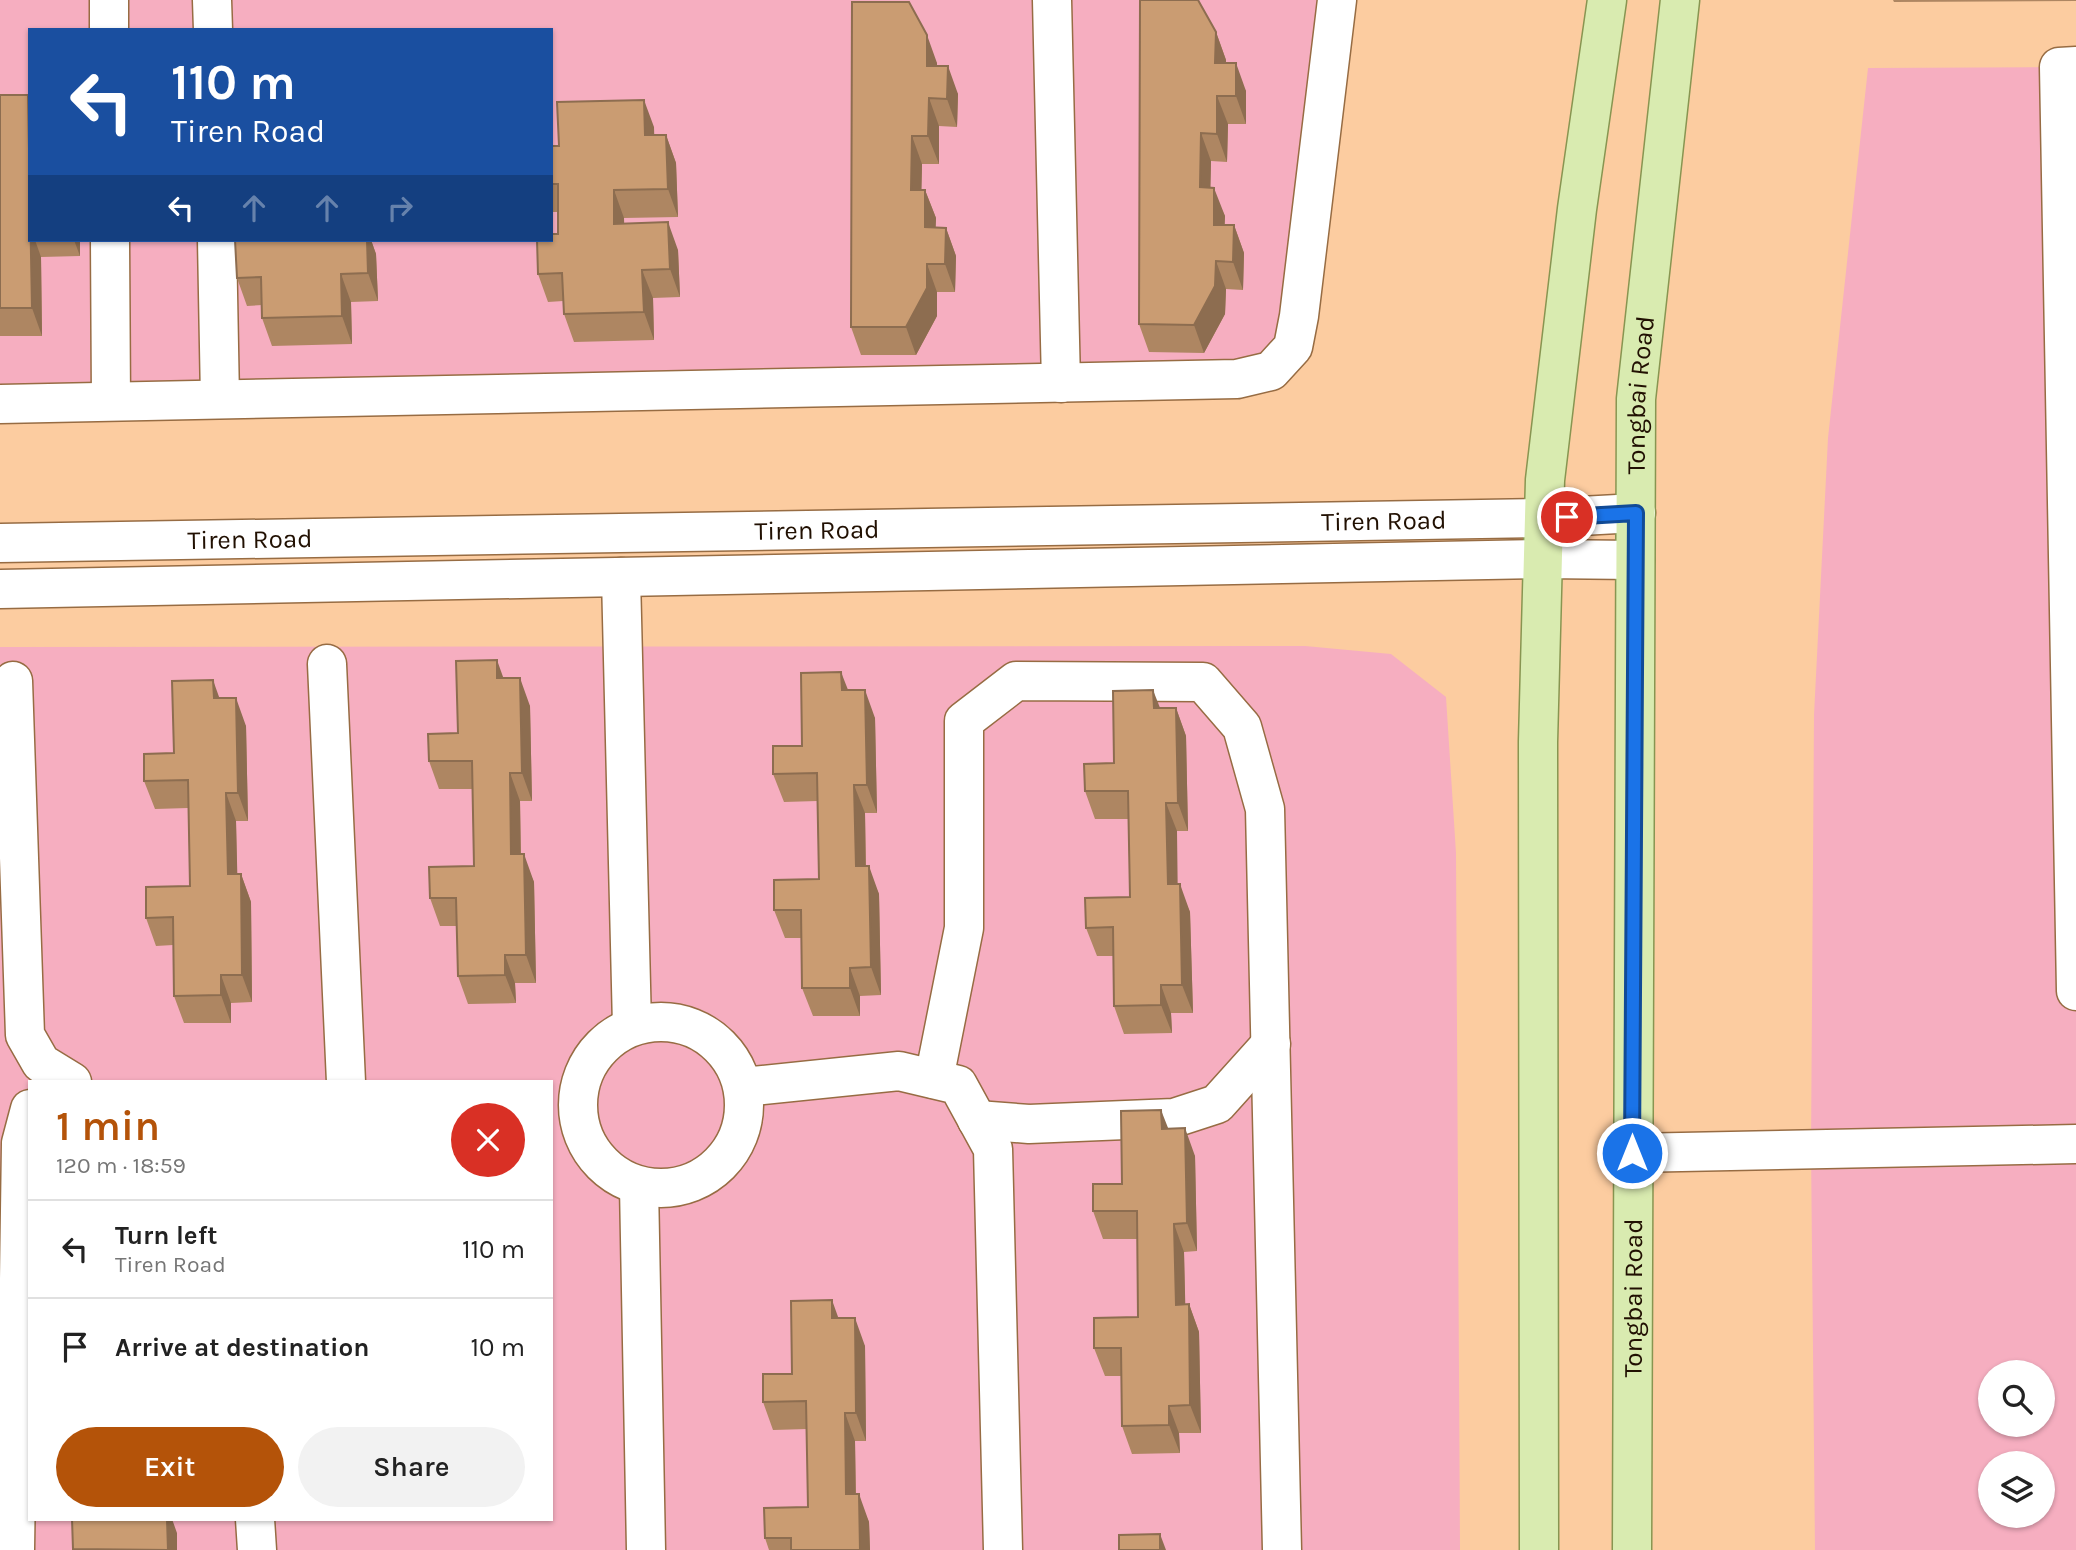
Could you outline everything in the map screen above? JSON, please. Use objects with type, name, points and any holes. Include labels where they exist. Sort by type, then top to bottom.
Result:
[{"type":"main road","points":[[1539,1550],[1538,742],[1545,480],[1574,236],[1607,0]]},
{"type":"main road","name":"Tongbai Road","points":[[1632,1550],[1636,400],[1680,0]]},
{"type":"street","points":[[109,0],[109,28]]},
{"type":"street","points":[[212,0],[212,28]]},
{"type":"street","points":[[1052,0],[1061,383]]},
{"type":"street","points":[[0,404],[1237,379],[1271,371],[1293,347],[1299,316],[1337,0]]},
{"type":"street","points":[[2076,66],[2059,67],[2076,991]]},
{"type":"street","points":[[110,242],[111,401]]},
{"type":"street","points":[[217,242],[220,399]]},
{"type":"street","name":"Tiren Road","points":[[0,543],[1544,518],[1636,513]]},
{"type":"street","name":"Tiren Road","points":[[0,589],[1543,559],[1635,560]]},
{"type":"street","points":[[621,577],[632,1026]]},
{"type":"street","points":[[327,664],[346,1080]]},
{"type":"street","points":[[13,681],[25,1035],[50,1075]]},
{"type":"street","points":[[934,1079],[964,928],[964,721],[1016,681],[1203,682],[1242,727],[1265,809],[1282,1550]]},
{"type":"street","points":[[661,1021],[689,1026],[715,1040],[733,1062],[743,1087],[744,1113],[738,1139],[723,1162],[703,1178],[678,1188],[652,1189],[627,1182],[604,1168],[588,1147],[565,1091],[607,1040],[632,1026],[661,1021]]},
{"type":"street","points":[[977,1120],[1029,1124],[1174,1118],[1217,1104],[1271,1044]]},
{"type":"street","points":[[743,1087],[899,1071],[958,1085],[993,1149],[1003,1550]]},
{"type":"street","points":[[15,1550],[22,1143],[28,1118]]},
{"type":"street","points":[[1632,1153],[2076,1144]]},
{"type":"street","points":[[639,1186],[646,1550]]},
{"type":"street","points":[[255,1521],[257,1550]]},
{"type":"shaded area","points":[[0,0],[1337,0],[1271,371],[0,404]]},
{"type":"shaded area","points":[[2059,67],[2076,984],[2076,1550],[1815,1550],[1811,1149],[1814,715],[1828,438],[1868,68]]},
{"type":"shaded area","points":[[1305,646],[1391,654],[1446,697],[1456,853],[1460,1550],[0,1550],[0,647]]},
{"type":"building","points":[[1140,0],[1198,0],[1216,32],[1215,63],[1236,63],[1236,96],[1217,96],[1217,134],[1201,133],[1200,187],[1214,188],[1214,225],[1234,225],[1233,262],[1216,261],[1215,286],[1194,325],[1139,324]]},
{"type":"building","points":[[852,2],[909,2],[927,35],[927,66],[948,66],[947,99],[929,98],[928,136],[912,136],[911,190],[925,190],[925,227],[946,228],[945,264],[927,264],[927,288],[906,327],[851,327]]},
{"type":"building","points":[[0,95],[28,95],[28,242],[31,242],[32,308],[0,308]]},
{"type":"building","points":[[644,100],[645,135],[666,135],[668,189],[614,190],[614,224],[668,222],[670,269],[642,270],[644,312],[564,314],[562,273],[538,274],[537,242],[553,242],[553,234],[558,234],[558,184],[553,184],[553,146],[559,146],[557,102]]},
{"type":"building","points":[[235,242],[367,242],[368,273],[341,274],[342,316],[262,318],[261,277],[237,278]]},
{"type":"building","points":[[497,660],[497,678],[520,678],[522,773],[510,773],[511,854],[524,854],[526,955],[505,955],[505,975],[458,976],[456,898],[430,898],[429,867],[474,866],[472,761],[429,761],[428,734],[458,733],[456,661]]},
{"type":"building","points":[[841,672],[842,690],[865,690],[867,785],[854,785],[856,866],[869,866],[871,967],[850,968],[850,988],[802,988],[801,910],[774,910],[774,880],[819,879],[817,773],[773,774],[773,746],[802,746],[801,673]]},
{"type":"building","points":[[213,680],[214,698],[236,698],[238,793],[226,793],[228,874],[241,874],[242,975],[221,975],[221,995],[174,996],[173,917],[146,918],[146,887],[190,886],[188,780],[144,781],[144,754],[174,753],[172,681]]},
{"type":"building","points":[[1153,690],[1154,708],[1176,708],[1178,803],[1166,803],[1168,884],[1180,884],[1182,985],[1161,985],[1161,1005],[1114,1006],[1113,927],[1086,928],[1085,898],[1130,897],[1128,791],[1085,791],[1084,764],[1114,763],[1113,691]]},
{"type":"building","points":[[1161,1110],[1162,1129],[1185,1128],[1187,1223],[1174,1224],[1176,1305],[1189,1304],[1190,1405],[1169,1406],[1169,1425],[1122,1426],[1121,1348],[1094,1348],[1094,1318],[1138,1317],[1137,1211],[1093,1211],[1093,1184],[1122,1184],[1121,1111]]},
{"type":"building","points":[[832,1300],[832,1318],[855,1318],[856,1413],[845,1413],[846,1494],[859,1494],[860,1550],[791,1550],[791,1538],[765,1538],[764,1508],[808,1507],[806,1401],[763,1402],[763,1374],[792,1374],[791,1301]]},
{"type":"building","points":[[72,1521],[167,1521],[168,1550],[73,1549]]},
{"type":"building","points":[[1160,1534],[1160,1550],[1119,1550],[1119,1535]]},
{"type":"route","points":[[1567,517],[1636,513],[1632,1153]]}]
